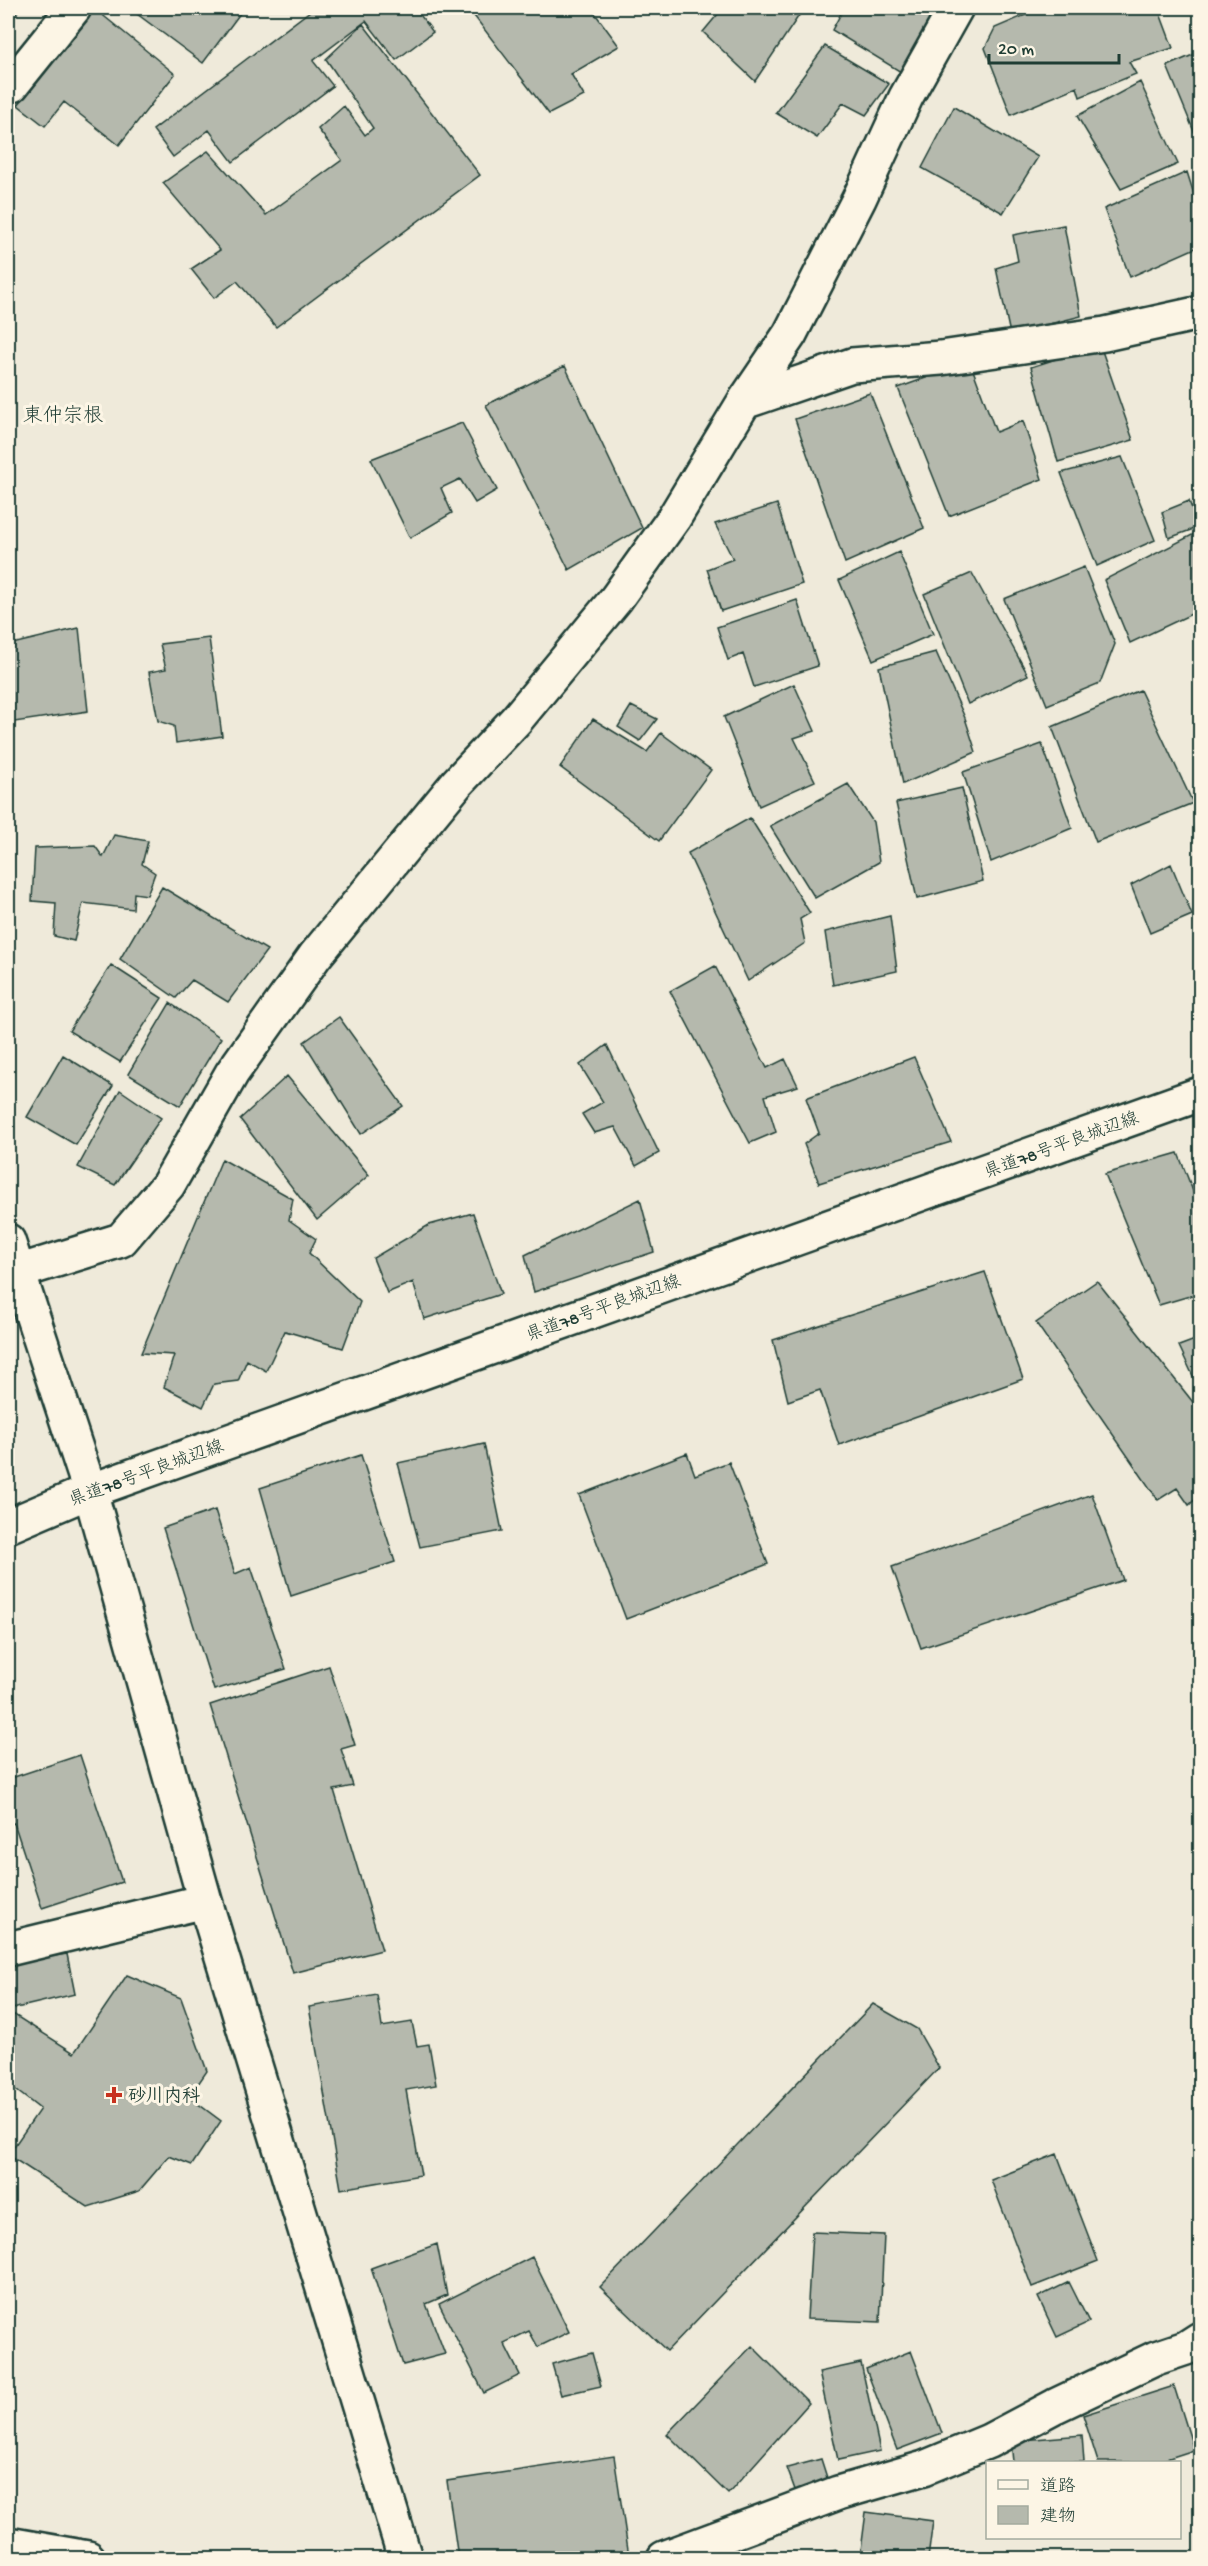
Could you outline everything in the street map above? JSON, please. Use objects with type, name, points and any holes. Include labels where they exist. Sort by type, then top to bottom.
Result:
[{"type":"street","points":[[8,81],[12,85],[74,8]]},
{"type":"street","points":[[13,1274],[121,1240],[168,1185],[232,1072],[315,956],[457,783],[516,720],[616,598],[674,518],[744,402],[790,334],[859,199],[906,97],[956,8]]},
{"type":"street","points":[[744,402],[852,365],[941,358],[1105,334],[1200,313]]},
{"type":"street","name":"県道78号平良城辺線","points":[[8,1526],[90,1491],[1200,1094]]},
{"type":"street","points":[[8,1241],[13,1274],[90,1491],[206,1901],[405,2559]]},
{"type":"street","points":[[8,1949],[206,1901]]},
{"type":"street","points":[[664,2559],[838,2493],[924,2468],[989,2440],[1055,2406],[1156,2358],[1185,2348],[1200,2339]]},
{"type":"street","points":[[8,2544],[88,2559]]},
{"type":"building","points":[[8,8],[20,8],[8,24]]},
{"type":"building","points":[[94,8],[175,74],[119,145],[64,102],[45,126],[18,105]]},
{"type":"building","points":[[129,8],[244,8],[203,63]]},
{"type":"building","points":[[314,8],[415,8],[433,32],[396,60],[366,21],[313,61],[333,86],[233,162],[209,130],[173,157],[153,130]]},
{"type":"building","points":[[468,8],[591,8],[619,46],[571,74],[584,96],[549,114]]},
{"type":"building","points":[[723,8],[804,8],[755,81],[703,32]]},
{"type":"building","points":[[844,8],[937,8],[901,72],[832,30]]},
{"type":"building","points":[[1042,8],[1158,8],[1173,48],[1129,62],[1136,74],[1080,97],[1077,87],[1011,115],[985,48],[995,28]]},
{"type":"building","points":[[363,24],[480,175],[276,327],[237,281],[214,298],[191,269],[220,250],[163,183],[208,151],[266,215],[342,160],[318,129],[344,106],[365,135],[373,128],[326,59]]},
{"type":"building","points":[[825,46],[889,84],[866,115],[843,103],[817,138],[776,113]]},
{"type":"building","points":[[1200,52],[1200,146],[1167,66]]},
{"type":"building","points":[[1140,82],[1178,164],[1121,189],[1077,116]]},
{"type":"building","points":[[954,107],[1038,157],[1003,213],[922,168]]},
{"type":"building","points":[[1187,172],[1200,213],[1200,246],[1130,277],[1104,209]]},
{"type":"building","points":[[1064,225],[1081,316],[1010,334],[996,268],[1018,261],[1013,235]]},
{"type":"building","points":[[1100,345],[1133,440],[1058,462],[1031,367]]},
{"type":"building","points":[[970,362],[996,432],[1023,421],[1042,479],[949,516],[898,388]]},
{"type":"building","points":[[565,366],[642,528],[569,570],[486,405]]},
{"type":"building","points":[[870,393],[924,528],[845,563],[795,419]]},
{"type":"building","points":[[462,423],[497,490],[475,503],[460,479],[441,488],[452,513],[410,538],[371,459]]},
{"type":"building","points":[[1122,457],[1155,540],[1097,566],[1061,473]]},
{"type":"building","points":[[1189,501],[1199,527],[1169,538],[1162,512]]},
{"type":"building","points":[[777,504],[802,584],[721,611],[707,569],[733,559],[715,524]]},
{"type":"building","points":[[1194,534],[1200,550],[1200,610],[1130,643],[1104,580]]},
{"type":"building","points":[[899,552],[933,634],[873,660],[839,580]]},
{"type":"building","points":[[1084,567],[1115,644],[1100,683],[1047,705],[1004,599]]},
{"type":"building","points":[[972,573],[1028,675],[968,704],[924,594]]},
{"type":"building","points":[[797,600],[818,666],[754,687],[743,654],[728,660],[717,627]]},
{"type":"building","points":[[79,628],[88,711],[8,723],[8,645]]},
{"type":"building","points":[[209,638],[222,736],[176,743],[174,726],[158,721],[149,672],[166,669],[160,644]]},
{"type":"building","points":[[936,652],[965,718],[976,752],[903,784],[879,667]]},
{"type":"building","points":[[794,684],[815,731],[794,738],[815,781],[759,806],[724,717]]},
{"type":"building","points":[[1140,690],[1193,803],[1096,842],[1052,727]]},
{"type":"building","points":[[631,706],[657,719],[640,741],[618,727]]},
{"type":"building","points":[[593,719],[647,752],[661,733],[711,770],[659,841],[560,767]]},
{"type":"building","points":[[1042,744],[1072,828],[991,862],[963,772]]},
{"type":"building","points":[[848,784],[873,822],[879,862],[815,898],[770,826]]},
{"type":"building","points":[[962,788],[983,881],[917,899],[896,803]]},
{"type":"building","points":[[750,818],[810,913],[800,919],[805,943],[748,981],[688,853]]},
{"type":"building","points":[[114,835],[148,841],[142,864],[155,873],[147,895],[134,893],[133,909],[83,903],[74,941],[54,936],[56,903],[32,901],[35,848],[95,846],[103,857]]},
{"type":"building","points":[[1171,864],[1192,915],[1150,933],[1131,885]]},
{"type":"building","points":[[162,887],[267,950],[228,1002],[192,980],[176,998],[120,959]]},
{"type":"building","points":[[890,916],[897,971],[833,985],[825,932]]},
{"type":"building","points":[[111,965],[162,998],[120,1062],[69,1031]]},
{"type":"building","points":[[715,966],[767,1068],[785,1059],[798,1086],[765,1096],[776,1132],[750,1143],[670,991]]},
{"type":"building","points":[[170,1003],[221,1038],[180,1106],[128,1074]]},
{"type":"building","points":[[339,1017],[403,1106],[361,1134],[304,1042]]},
{"type":"building","points":[[607,1045],[659,1153],[636,1166],[615,1127],[594,1133],[582,1114],[603,1102],[580,1065]]},
{"type":"building","points":[[63,1055],[113,1086],[76,1145],[27,1117]]},
{"type":"building","points":[[914,1057],[951,1142],[819,1183],[804,1144],[819,1133],[806,1098]]},
{"type":"building","points":[[287,1076],[369,1175],[317,1220],[240,1119]]},
{"type":"building","points":[[120,1090],[161,1118],[115,1185],[78,1167]]},
{"type":"building","points":[[1178,1153],[1200,1209],[1200,1293],[1159,1305],[1105,1174]]},
{"type":"building","points":[[222,1159],[293,1199],[289,1220],[316,1239],[309,1253],[360,1302],[343,1348],[285,1331],[266,1371],[247,1360],[238,1381],[214,1384],[203,1407],[164,1387],[174,1355],[141,1353]]},
{"type":"building","points":[[640,1199],[654,1252],[534,1292],[525,1255]]},
{"type":"building","points":[[473,1213],[501,1294],[424,1319],[413,1282],[387,1293],[373,1258],[429,1225]]},
{"type":"building","points":[[985,1272],[1023,1379],[839,1445],[820,1390],[788,1401],[773,1340]]},
{"type":"building","points":[[1097,1281],[1196,1406],[1200,1416],[1200,1495],[1189,1505],[1177,1488],[1158,1500],[1036,1323]]},
{"type":"building","points":[[1200,1338],[1200,1391],[1179,1346]]},
{"type":"building","points":[[484,1444],[502,1531],[420,1547],[398,1463]]},
{"type":"building","points":[[687,1453],[695,1475],[729,1462],[768,1564],[626,1619],[579,1495]]},
{"type":"building","points":[[361,1455],[395,1562],[291,1596],[260,1488]]},
{"type":"building","points":[[1092,1494],[1123,1580],[921,1648],[892,1567]]},
{"type":"building","points":[[215,1510],[235,1574],[251,1567],[286,1669],[214,1690],[163,1528]]},
{"type":"building","points":[[329,1666],[355,1745],[341,1749],[353,1786],[334,1790],[382,1950],[293,1973],[210,1705]]},
{"type":"building","points":[[80,1755],[122,1882],[42,1908],[14,1823],[8,1825],[8,1779]]},
{"type":"building","points":[[67,1954],[75,1994],[8,2010],[8,1963]]},
{"type":"building","points":[[127,1975],[181,1998],[207,2071],[189,2097],[221,2121],[192,2165],[169,2156],[139,2191],[88,2207],[8,2155],[40,2109],[8,2084],[8,2023],[13,2014],[74,2053]]},
{"type":"building","points":[[377,1995],[382,2027],[412,2022],[417,2046],[429,2044],[436,2085],[406,2090],[421,2175],[341,2189],[309,2007]]},
{"type":"building","points":[[873,2004],[917,2029],[939,2068],[667,2351],[600,2287]]},
{"type":"building","points":[[1057,2154],[1098,2261],[1032,2287],[991,2180]]},
{"type":"building","points":[[812,2232],[884,2235],[880,2322],[807,2319]]},
{"type":"building","points":[[437,2244],[447,2295],[426,2304],[445,2354],[403,2365],[371,2268]]},
{"type":"building","points":[[532,2257],[569,2332],[538,2347],[529,2331],[504,2343],[520,2375],[484,2393],[439,2304]]},
{"type":"building","points":[[1069,2282],[1089,2322],[1057,2337],[1038,2297]]},
{"type":"building","points":[[752,2346],[809,2403],[728,2494],[667,2434]]},
{"type":"building","points":[[911,2351],[942,2433],[897,2450],[866,2369]]},
{"type":"building","points":[[592,2353],[601,2386],[561,2395],[552,2364]]},
{"type":"building","points":[[8,2357],[10,2439],[8,2439]]},
{"type":"building","points":[[861,2363],[880,2451],[838,2460],[819,2372]]},
{"type":"building","points":[[1174,2386],[1194,2450],[1160,2461],[1098,2461],[1083,2415]]},
{"type":"building","points":[[1082,2435],[1084,2461],[1013,2461],[1011,2441]]},
{"type":"building","points":[[614,2456],[629,2556],[616,2558],[458,2558],[447,2481]]},
{"type":"building","points":[[821,2459],[830,2487],[798,2498],[787,2468]]},
{"type":"building","points":[[866,2512],[933,2521],[928,2558],[860,2558]]},
{"type":"building","points":[[837,2550],[838,2558],[800,2558],[800,2556]]},
{"type":"place","name":"砂川内科","points":[[114,2095]]},
{"type":"district","name":"東仲宗根","points":[[63,414]]}]
